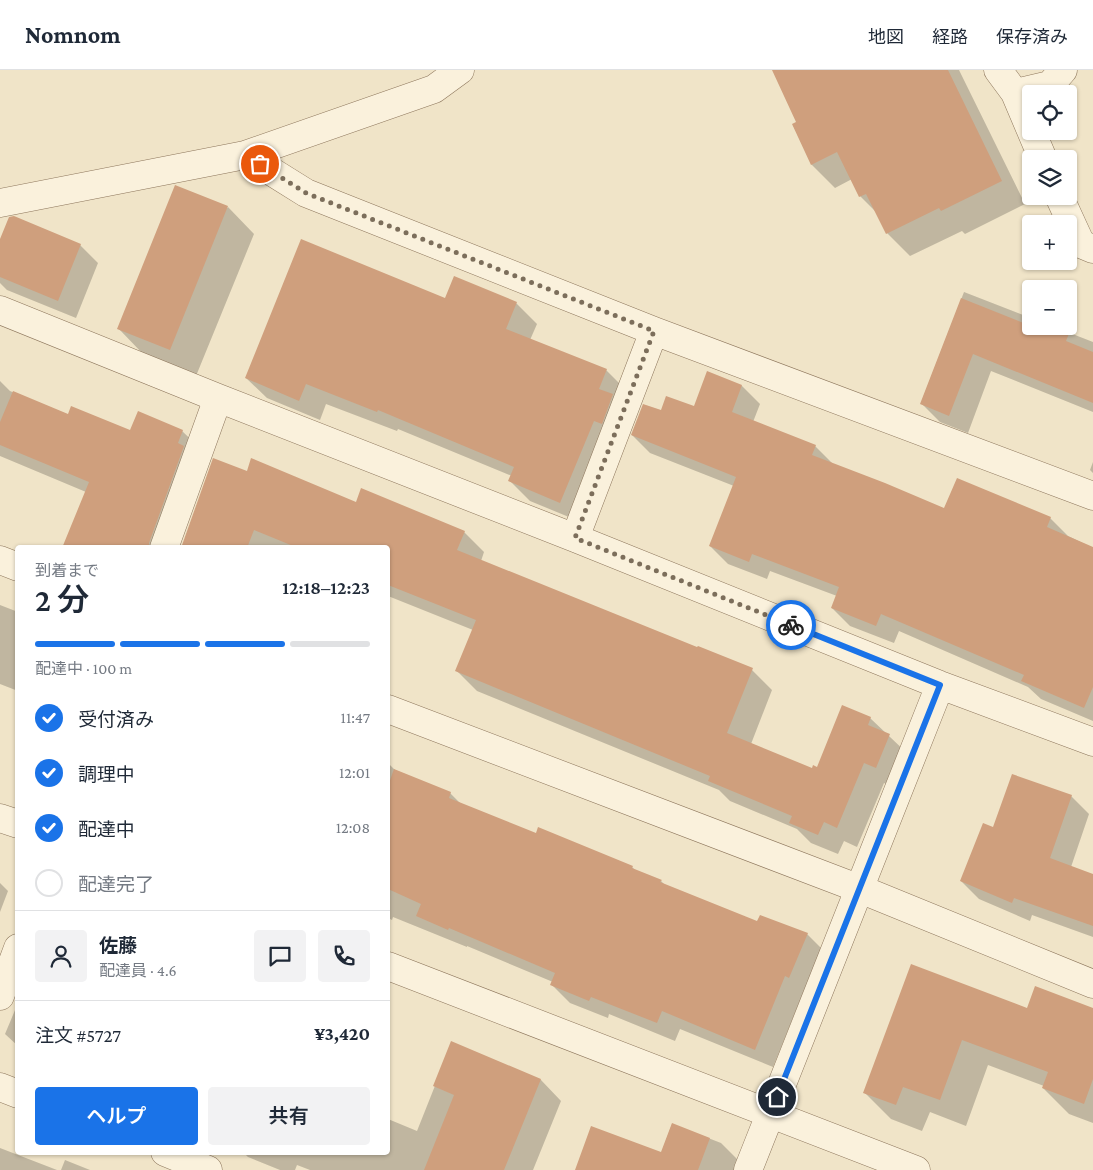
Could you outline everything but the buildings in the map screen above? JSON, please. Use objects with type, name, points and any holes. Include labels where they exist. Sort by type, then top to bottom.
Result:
[{"type":"street","points":[[0,203],[245,155],[434,89],[460,70]]},
{"type":"street","points":[[998,70],[1015,93],[1039,150]]},
{"type":"street","points":[[1015,93],[1050,85],[1063,70]]},
{"type":"street","points":[[245,155],[306,193],[654,331],[1093,496]]},
{"type":"street","points":[[1063,205],[1081,244],[1093,249]]},
{"type":"street","points":[[0,310],[940,685],[1093,742]]},
{"type":"street","points":[[575,538],[654,331]]},
{"type":"street","points":[[165,545],[218,398]]},
{"type":"street","points":[[0,560],[15,566]]},
{"type":"street","points":[[748,1170],[940,685]]},
{"type":"street","points":[[390,710],[860,889],[1093,984]]},
{"type":"street","points":[[0,818],[15,823]]},
{"type":"street","points":[[0,996],[15,956]]},
{"type":"street","points":[[390,967],[916,1170]]},
{"type":"street","points":[[0,1087],[15,1093]]},
{"type":"street","points":[[172,1155],[208,1170]]},
{"type":"way so far","points":[[260,164],[306,193],[654,331],[575,538],[791,625]]},
{"type":"route","points":[[777,1097],[940,685],[791,625]]}]
